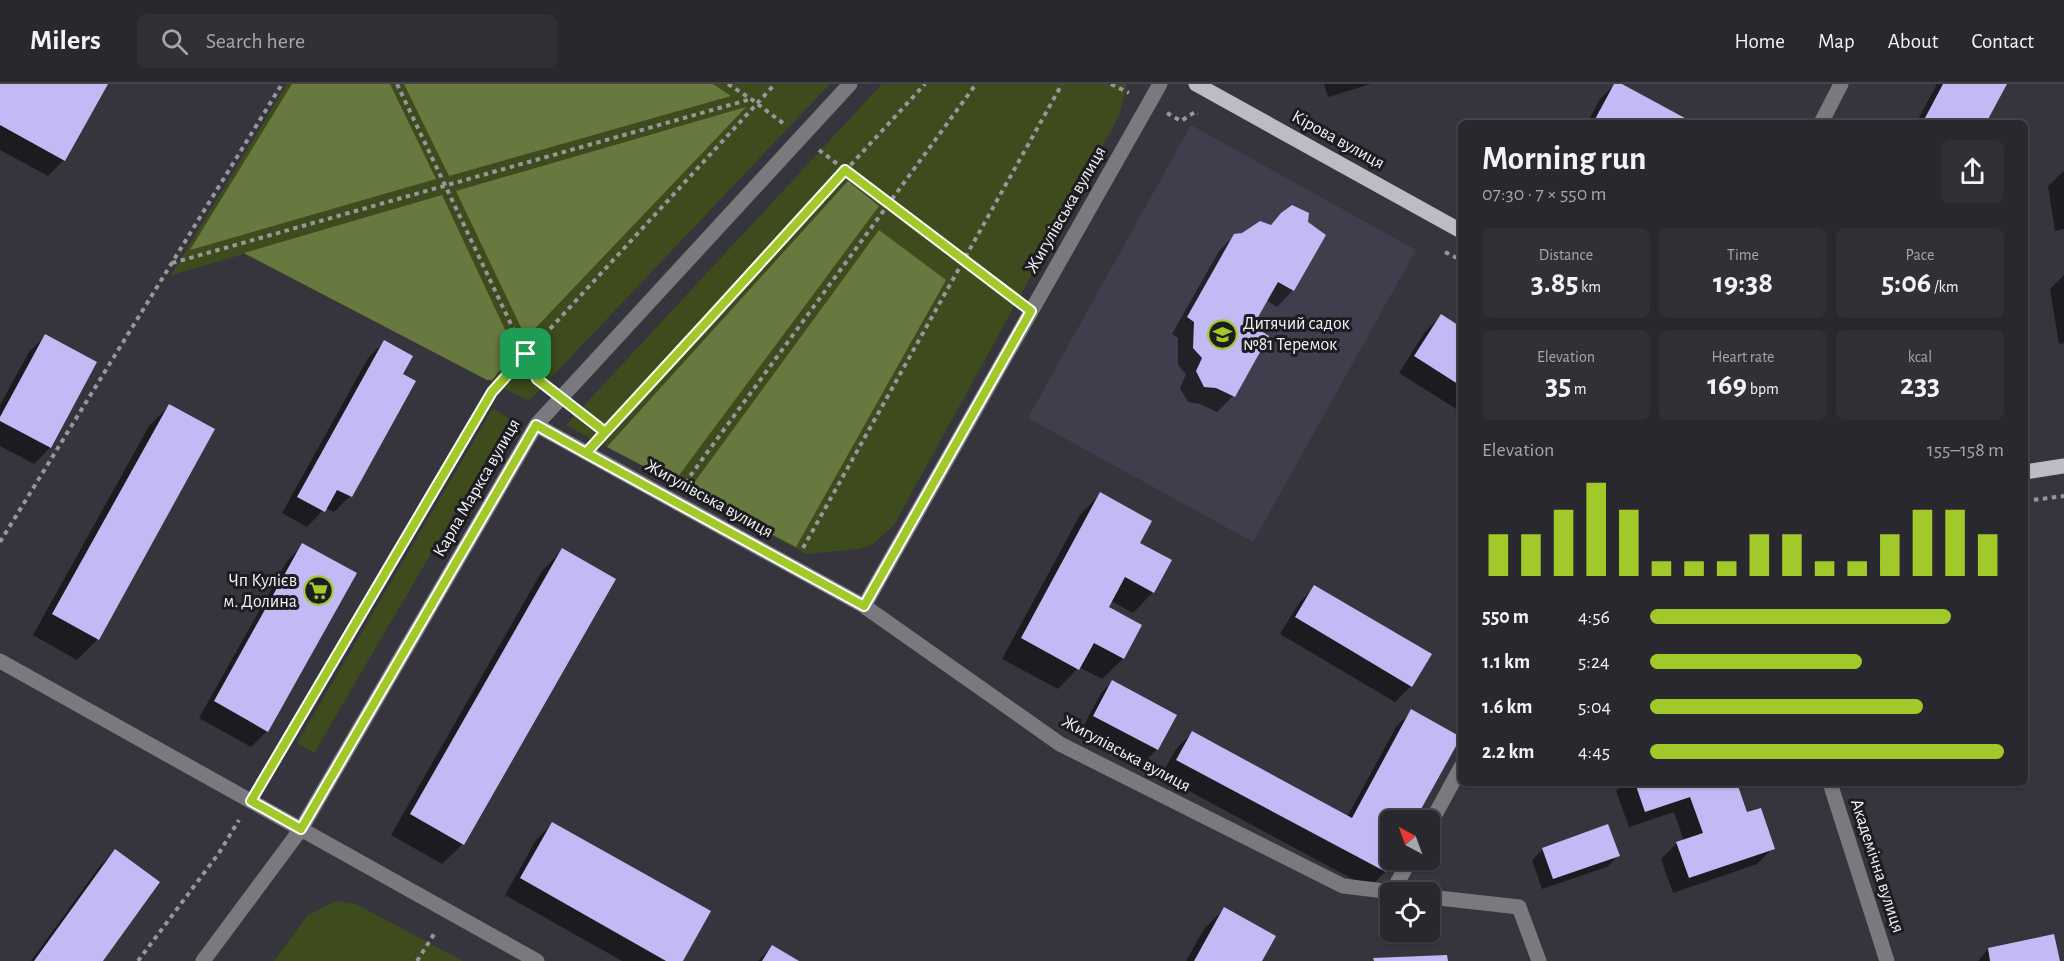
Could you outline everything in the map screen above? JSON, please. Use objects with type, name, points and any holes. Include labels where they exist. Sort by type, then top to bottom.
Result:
[{"type":"main road","name":"Кірова вулиця","points":[[1196,84],[1458,229]]},
{"type":"main road","points":[[2028,472],[2064,466]]},
{"type":"street","name":"Карла Маркса вулиця","points":[[203,961],[301,829],[536,425],[850,84]]},
{"type":"street","name":"Жигулівська вулиця","points":[[864,606],[1160,84]]},
{"type":"street","points":[[1823,120],[1841,84]]},
{"type":"street","name":"Жигулівська вулиця","points":[[536,425],[864,606],[1060,744],[1343,886],[1380,890]]},
{"type":"street","points":[[0,661],[537,961]]},
{"type":"street","points":[[1438,810],[1458,773]]},
{"type":"street","name":"Академічна вулиця","points":[[1831,786],[1887,961]]},
{"type":"street","points":[[1440,898],[1519,907],[1539,961]]},
{"type":"path","points":[[0,542],[282,84]]},
{"type":"path","points":[[397,84],[537,379],[605,432]]},
{"type":"path","points":[[728,84],[757,103],[1031,311]]},
{"type":"path","points":[[138,961],[219,853],[492,392],[775,84]]},
{"type":"path","points":[[586,453],[925,84]]},
{"type":"path","points":[[672,500],[976,84]]},
{"type":"path","points":[[793,567],[1062,84]]},
{"type":"path","points":[[1111,84],[1181,121],[1195,112],[1206,118]]},
{"type":"path","points":[[172,263],[751,99]]},
{"type":"path","points":[[1441,249],[1458,259]]},
{"type":"path","points":[[2028,501],[2064,496]]},
{"type":"path","points":[[417,961],[447,911]]},
{"type":"shaded area","name":"Дитячий садок №81 Теремок","points":[[1191,125],[1416,250],[1253,542],[1028,418]]},
{"type":"green space","points":[[287,84],[830,84],[529,401],[244,254],[171,275]]},
{"type":"green space","points":[[292,84],[390,84],[436,179],[190,250]]},
{"type":"green space","points":[[404,84],[713,84],[731,96],[449,176]]},
{"type":"green space","points":[[882,84],[1127,84],[1119,116],[894,525],[873,544],[860,549],[806,554],[566,425]]},
{"type":"green space","points":[[746,107],[526,338],[456,191]]},
{"type":"green space","points":[[848,181],[879,206],[674,482],[607,447]]},
{"type":"green space","points":[[442,195],[515,351],[492,380],[487,380],[244,253]]},
{"type":"green space","points":[[879,230],[946,280],[796,547],[688,491]]},
{"type":"green space","points":[[493,408],[510,419],[314,753],[297,743]]},
{"type":"green space","points":[[336,901],[356,904],[463,961],[274,961],[308,915]]},
{"type":"building","points":[[0,84],[108,84],[65,161],[0,125]]},
{"type":"building","points":[[1614,84],[1622,84],[1688,120],[1595,120]]},
{"type":"building","points":[[1943,84],[2007,84],[1988,120],[1929,120],[1925,118]]},
{"type":"building","points":[[1292,205],[1309,213],[1308,222],[1326,235],[1294,291],[1278,282],[1253,326],[1269,336],[1235,397],[1216,388],[1204,387],[1196,371],[1202,358],[1193,348],[1194,322],[1187,317],[1234,234],[1242,233],[1260,221],[1271,225]]},
{"type":"building","points":[[1441,314],[1458,325],[1458,384],[1414,356]]},
{"type":"building","points":[[45,334],[97,362],[51,448],[0,421],[0,417]]},
{"type":"building","points":[[384,340],[413,356],[403,374],[416,381],[352,497],[337,490],[325,512],[297,497]]},
{"type":"building","points":[[169,404],[215,429],[99,640],[52,614]]},
{"type":"building","points":[[1100,492],[1152,521],[1140,543],[1172,560],[1154,593],[1125,577],[1109,607],[1142,625],[1124,659],[1094,643],[1079,670],[1021,638]]},
{"type":"building","points":[[302,543],[357,573],[268,732],[214,701]]},
{"type":"building","points":[[562,548],[616,579],[464,845],[410,814]]},
{"type":"building","points":[[1314,585],[1432,654],[1412,687],[1295,617]]},
{"type":"building","points":[[1112,680],[1177,715],[1158,750],[1093,716]]},
{"type":"building","points":[[1411,709],[1458,735],[1458,742],[1421,810],[1380,810],[1380,869],[1176,760],[1192,731],[1352,818]]},
{"type":"building","points":[[1636,786],[1738,786],[1747,812],[1761,808],[1775,849],[1689,878],[1676,842],[1703,833],[1690,797],[1645,812]]},
{"type":"building","points":[[552,822],[711,911],[683,961],[666,961],[520,878]]},
{"type":"building","points":[[1608,824],[1620,856],[1553,879],[1542,848]]},
{"type":"building","points":[[115,849],[160,882],[103,961],[34,961]]},
{"type":"building","points":[[1224,907],[1276,936],[1262,961],[1194,961]]},
{"type":"building","points":[[2054,934],[2060,961],[1990,961],[1988,948]]},
{"type":"building","points":[[772,945],[799,961],[762,961]]},
{"type":"building","points":[[1447,955],[1448,961],[1374,961],[1373,958]]},
{"type":"place","name":"Дитячий садок №81 Теремок","points":[[1222,334]]},
{"type":"place","name":"Чп Кулієв м. Долина","points":[[318,591]]},
{"type":"route","points":[[526,354],[492,392],[251,801],[301,829],[536,425],[586,453],[845,170],[1031,311],[864,606],[586,453],[605,432],[537,379],[526,354]]}]
